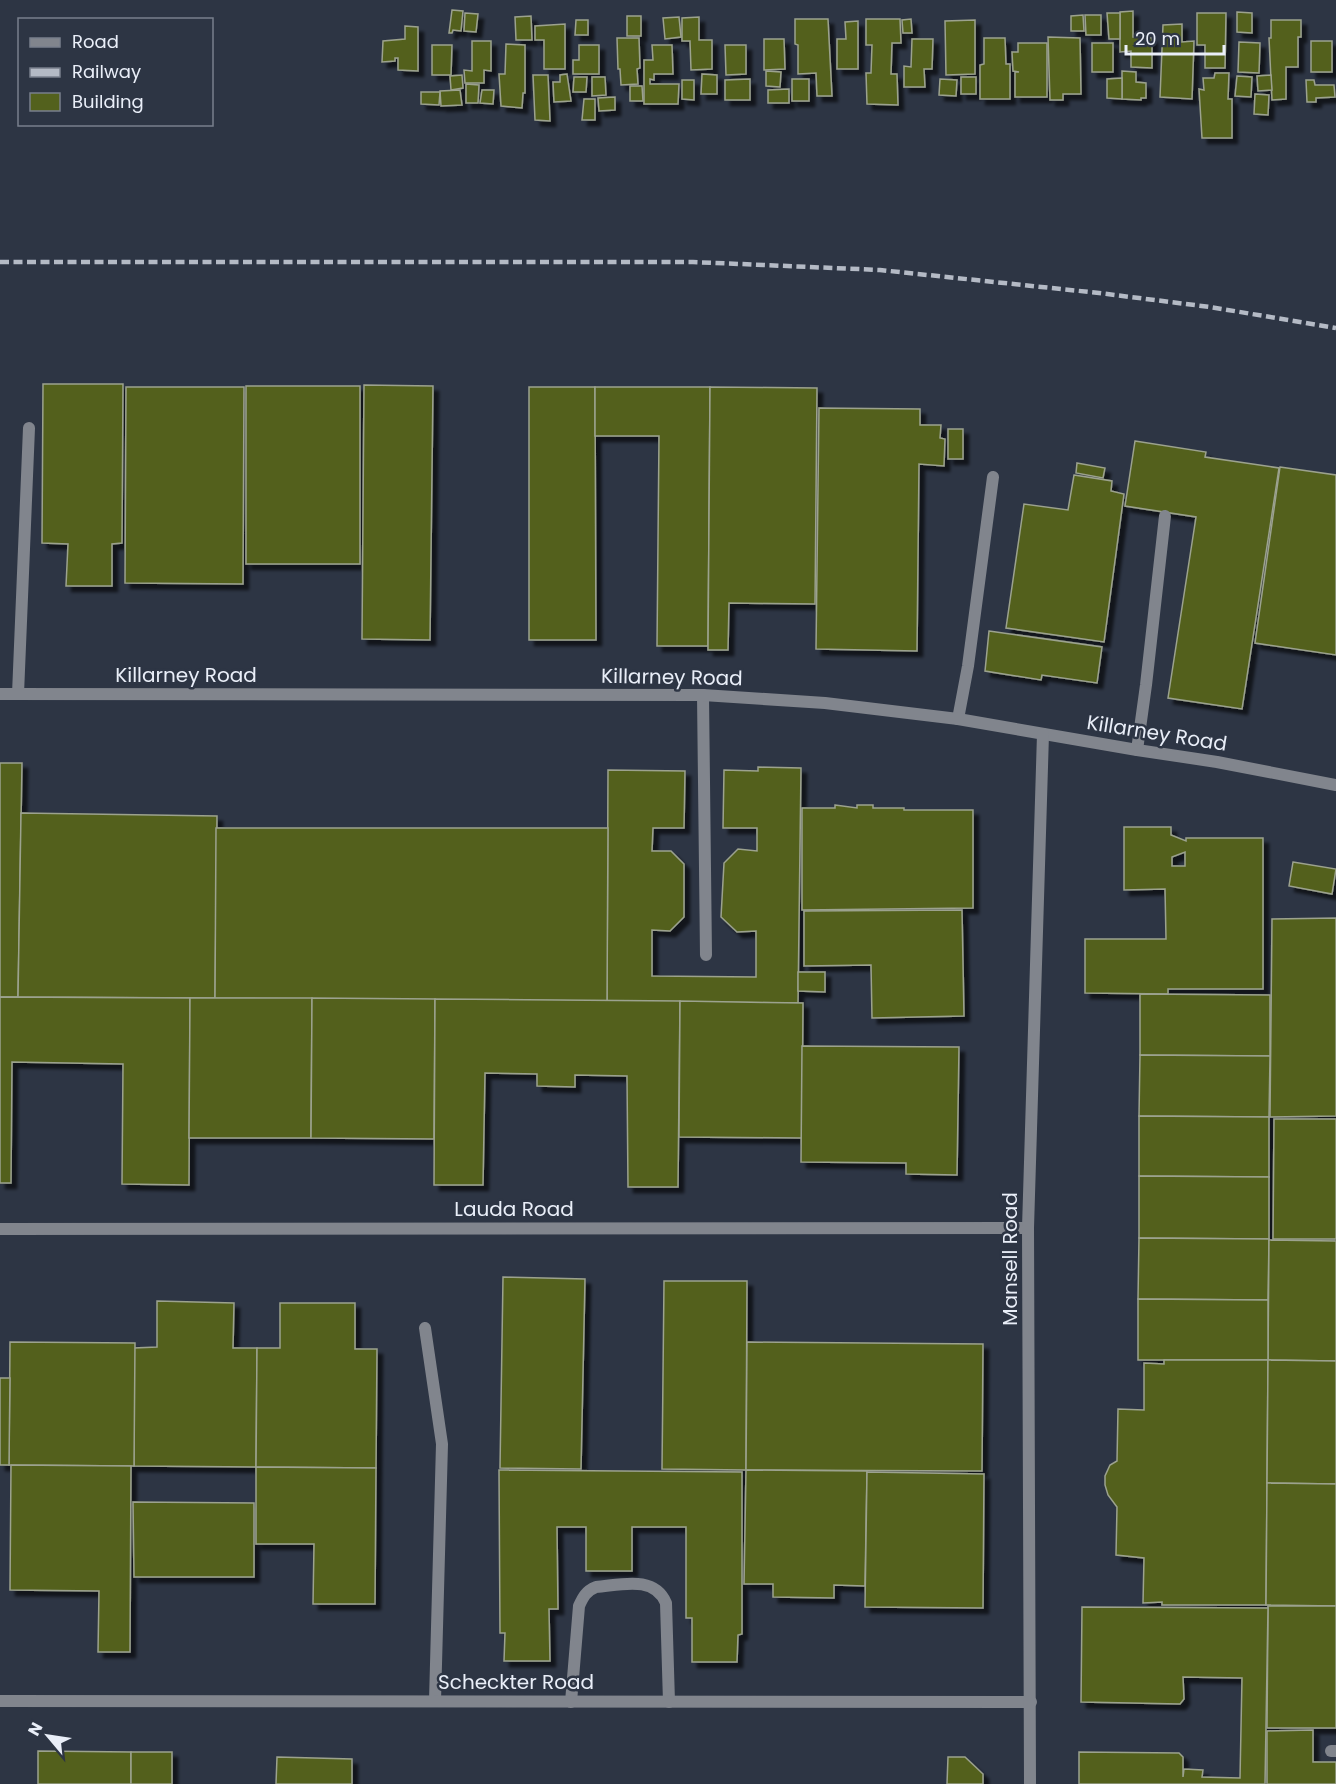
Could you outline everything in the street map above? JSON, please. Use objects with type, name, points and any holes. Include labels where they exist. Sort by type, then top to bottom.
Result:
[{"type":"street","points":[[18,694],[29,428]]},
{"type":"street","points":[[958,719],[968,666],[993,477]]},
{"type":"street","points":[[1137,750],[1165,516]]},
{"type":"street","name":"Killarney Road","points":[[0,694],[703,696],[825,703],[958,719],[1336,784]]},
{"type":"street","points":[[703,696],[706,955]]},
{"type":"street","name":"Mansell Road","points":[[1030,1784],[1028,1228],[1042,734]]},
{"type":"street","name":"Lauda Road","points":[[0,1229],[1028,1228]]},
{"type":"street","points":[[425,1328],[442,1444],[435,1701]]},
{"type":"street","points":[[571,1702],[579,1606],[583,1597],[589,1590],[596,1587],[646,1584],[663,1594],[666,1603],[669,1702]]},
{"type":"street","name":"Scheckter Road","points":[[0,1701],[1031,1702]]},
{"type":"building","points":[[452,10],[463,11],[461,31],[453,30],[449,33]]},
{"type":"building","points":[[1133,11],[1133,37],[1152,38],[1152,68],[1131,67],[1131,51],[1120,52],[1120,12]]},
{"type":"building","points":[[1237,12],[1252,13],[1252,33],[1237,32]]},
{"type":"building","points":[[465,13],[478,14],[476,32],[464,31]]},
{"type":"building","points":[[1107,13],[1120,13],[1120,39],[1109,39]]},
{"type":"building","points":[[1197,13],[1226,13],[1225,68],[1205,68],[1205,45],[1197,45]]},
{"type":"building","points":[[1083,15],[1084,31],[1071,31],[1071,16]]},
{"type":"building","points":[[1085,15],[1101,15],[1101,35],[1086,35]]},
{"type":"building","points":[[531,16],[532,40],[516,40],[515,17]]},
{"type":"building","points":[[627,16],[641,16],[641,36],[627,36]]},
{"type":"building","points":[[679,17],[681,37],[665,39],[663,18]]},
{"type":"building","points":[[699,17],[699,40],[712,40],[712,69],[691,70],[690,41],[682,41],[682,18]]},
{"type":"building","points":[[795,19],[828,19],[832,96],[817,96],[816,73],[798,74]]},
{"type":"building","points":[[866,19],[900,19],[901,43],[892,43],[891,74],[897,74],[898,105],[867,104],[866,73],[871,73],[872,45],[866,45]]},
{"type":"building","points":[[911,19],[912,33],[903,33],[902,20]]},
{"type":"building","points":[[576,20],[588,20],[588,35],[575,35]]},
{"type":"building","points":[[975,20],[975,74],[946,75],[945,21]]},
{"type":"building","points":[[1271,20],[1301,20],[1301,37],[1298,37],[1298,67],[1286,67],[1286,99],[1272,100],[1269,38],[1271,38]]},
{"type":"building","points":[[858,21],[858,69],[837,69],[837,39],[846,39],[845,22]]},
{"type":"building","points":[[565,24],[565,69],[544,69],[544,40],[535,40],[535,26]]},
{"type":"building","points":[[1182,24],[1182,42],[1194,41],[1192,99],[1160,97],[1163,25]]},
{"type":"building","points":[[405,26],[418,27],[418,71],[398,70],[398,58],[395,58],[395,61],[382,62],[383,41],[405,39]]},
{"type":"building","points":[[1048,37],[1080,38],[1081,94],[1063,94],[1063,100],[1050,100]]},
{"type":"building","points":[[617,38],[639,38],[638,84],[621,85]]},
{"type":"building","points":[[984,38],[1005,38],[1006,64],[1010,64],[1010,99],[980,99],[980,65],[984,64]]},
{"type":"building","points":[[764,39],[784,39],[785,69],[764,70]]},
{"type":"building","points":[[912,39],[933,39],[932,69],[924,69],[925,87],[904,87],[904,66],[911,67]]},
{"type":"building","points":[[472,41],[491,41],[491,71],[484,70],[484,83],[465,83],[464,70],[472,71]]},
{"type":"building","points":[[1311,41],[1332,41],[1332,72],[1311,72]]},
{"type":"building","points":[[1239,42],[1260,43],[1259,73],[1238,72]]},
{"type":"building","points":[[1018,43],[1047,43],[1047,97],[1015,97],[1015,72],[1019,72],[1013,71],[1012,52],[1018,52]]},
{"type":"building","points":[[1092,43],[1113,43],[1113,72],[1092,72]]},
{"type":"building","points":[[506,44],[525,45],[525,93],[523,93],[522,108],[501,106],[499,74],[505,74]]},
{"type":"building","points":[[432,45],[452,45],[451,75],[432,75]]},
{"type":"building","points":[[579,45],[599,45],[599,74],[573,74],[573,60],[579,60]]},
{"type":"building","points":[[652,45],[672,45],[673,74],[654,74],[654,80],[650,79],[650,84],[679,84],[678,104],[644,104],[644,60],[653,60]]},
{"type":"building","points":[[725,45],[746,45],[746,74],[726,75]]},
{"type":"building","points":[[766,71],[781,72],[780,87],[766,86]]},
{"type":"building","points":[[1122,71],[1136,72],[1136,82],[1146,83],[1146,98],[1122,99]]},
{"type":"building","points":[[1215,73],[1229,73],[1228,99],[1232,99],[1232,138],[1202,138],[1199,89],[1204,90],[1203,78],[1214,78]]},
{"type":"building","points":[[567,74],[571,101],[554,102],[553,82],[560,82],[560,75]]},
{"type":"building","points":[[702,74],[717,75],[717,94],[701,94]]},
{"type":"building","points":[[462,75],[463,88],[451,90],[450,76]]},
{"type":"building","points":[[533,75],[548,75],[550,121],[535,120]]},
{"type":"building","points":[[1271,75],[1272,90],[1258,91],[1257,76]]},
{"type":"building","points":[[1237,76],[1252,77],[1251,97],[1235,96]]},
{"type":"building","points":[[574,77],[587,77],[586,92],[573,92]]},
{"type":"building","points":[[592,77],[605,77],[606,95],[592,96]]},
{"type":"building","points":[[961,77],[976,77],[976,94],[961,94]]},
{"type":"building","points":[[1122,78],[1122,99],[1107,98],[1107,79]]},
{"type":"building","points":[[750,79],[750,100],[725,100],[725,80]]},
{"type":"building","points":[[792,79],[809,79],[809,101],[792,101]]},
{"type":"building","points":[[940,79],[957,80],[956,96],[939,95]]},
{"type":"building","points":[[682,80],[694,80],[694,100],[682,99]]},
{"type":"building","points":[[1306,80],[1314,80],[1315,85],[1334,85],[1335,97],[1316,98],[1316,102],[1307,102]]},
{"type":"building","points":[[466,84],[479,85],[478,103],[466,103]]},
{"type":"building","points":[[630,86],[642,86],[643,101],[630,101]]},
{"type":"building","points":[[789,89],[789,103],[768,103],[768,90]]},
{"type":"building","points":[[460,90],[462,105],[441,106],[440,91]]},
{"type":"building","points":[[482,90],[494,90],[493,104],[480,103]]},
{"type":"building","points":[[421,92],[440,92],[439,105],[421,104]]},
{"type":"building","points":[[1255,94],[1269,95],[1268,115],[1254,114]]},
{"type":"building","points":[[615,97],[615,110],[599,111],[598,98]]},
{"type":"building","points":[[584,99],[595,99],[595,120],[582,120]]},
{"type":"building","points":[[43,384],[123,384],[122,543],[112,544],[112,586],[66,586],[68,544],[42,543]]},
{"type":"building","points":[[364,385],[433,386],[430,640],[362,639]]},
{"type":"building","points":[[246,386],[360,386],[360,564],[246,564]]},
{"type":"building","points":[[126,387],[244,387],[243,584],[125,583]]},
{"type":"building","points":[[529,387],[595,387],[596,640],[529,640]]},
{"type":"building","points":[[595,387],[710,387],[708,646],[657,646],[659,436],[595,436]]},
{"type":"building","points":[[710,387],[817,388],[815,604],[729,603],[728,650],[708,650]]},
{"type":"building","points":[[819,408],[920,409],[920,425],[941,425],[940,438],[945,439],[944,466],[919,464],[917,651],[816,649]]},
{"type":"building","points":[[948,429],[963,429],[963,459],[948,459]]},
{"type":"building","points":[[1135,441],[1206,452],[1205,457],[1279,468],[1242,709],[1168,698],[1196,517],[1125,506]]},
{"type":"building","points":[[1077,463],[1105,468],[1103,478],[1076,473]]},
{"type":"building","points":[[1280,467],[1336,475],[1336,655],[1255,643]]},
{"type":"building","points":[[1074,475],[1112,481],[1111,491],[1124,494],[1104,642],[1006,628],[1024,504],[1068,510]]},
{"type":"building","points":[[989,631],[1102,647],[1097,683],[1042,675],[1041,680],[985,671]]},
{"type":"building","points":[[0,763],[22,763],[18,997],[0,997]]},
{"type":"building","points":[[758,767],[801,768],[798,1003],[607,1001],[608,770],[685,771],[684,828],[653,828],[652,851],[671,851],[684,864],[684,917],[670,931],[652,930],[652,976],[756,977],[756,931],[737,932],[721,917],[724,863],[738,849],[757,851],[757,828],[723,828],[724,770],[758,771]]},
{"type":"building","points":[[835,805],[857,808],[857,805],[873,805],[873,808],[904,808],[904,810],[973,810],[973,908],[802,910],[802,808],[835,808]]},
{"type":"building","points":[[21,813],[217,816],[215,998],[18,997]]},
{"type":"building","points":[[1124,827],[1171,827],[1171,835],[1186,841],[1186,838],[1263,838],[1263,989],[1168,989],[1168,994],[1085,993],[1085,939],[1166,939],[1165,889],[1124,890]],"holes":[[[1185,852],[1185,866],[1172,866],[1172,857]]]},
{"type":"building","points":[[216,828],[608,828],[607,1001],[215,998]]},
{"type":"building","points":[[1293,862],[1336,869],[1332,894],[1289,886]]},
{"type":"building","points":[[962,910],[964,1016],[872,1018],[871,965],[804,966],[804,911]]},
{"type":"building","points":[[1336,918],[1336,1116],[1270,1117],[1272,919]]},
{"type":"building","points":[[798,972],[825,972],[825,992],[798,991]]},
{"type":"building","points":[[1140,994],[1270,995],[1270,1056],[1140,1055]]},
{"type":"building","points":[[0,997],[190,998],[189,1185],[122,1184],[123,1064],[12,1062],[11,1183],[0,1183]]},
{"type":"building","points":[[190,998],[312,998],[311,1138],[189,1138]]},
{"type":"building","points":[[312,998],[435,999],[434,1139],[311,1138]]},
{"type":"building","points":[[435,999],[680,1001],[678,1187],[628,1187],[627,1076],[575,1075],[575,1087],[537,1086],[537,1074],[485,1073],[483,1185],[434,1185]]},
{"type":"building","points":[[680,1001],[803,1003],[802,1138],[679,1137]]},
{"type":"building","points":[[802,1046],[959,1047],[957,1175],[906,1174],[906,1163],[801,1162]]},
{"type":"building","points":[[1140,1055],[1270,1056],[1269,1117],[1139,1116]]},
{"type":"building","points":[[1139,1116],[1269,1117],[1269,1177],[1139,1176]]},
{"type":"building","points":[[1274,1119],[1336,1119],[1336,1239],[1273,1239]]},
{"type":"building","points":[[1139,1176],[1269,1177],[1269,1239],[1139,1238]]},
{"type":"building","points":[[1139,1238],[1269,1239],[1268,1300],[1138,1299]]},
{"type":"building","points":[[1269,1240],[1336,1241],[1336,1361],[1268,1360]]},
{"type":"building","points":[[503,1277],[585,1279],[581,1469],[500,1468]]},
{"type":"building","points":[[664,1281],[747,1281],[746,1470],[662,1469]]},
{"type":"building","points":[[1138,1299],[1268,1300],[1268,1360],[1138,1360]]},
{"type":"building","points":[[157,1301],[234,1303],[233,1348],[257,1348],[256,1467],[134,1466],[134,1348],[157,1347]]},
{"type":"building","points":[[280,1303],[355,1303],[355,1349],[377,1349],[376,1468],[256,1467],[257,1348],[280,1348]]},
{"type":"building","points":[[10,1342],[135,1343],[134,1466],[9,1465]]},
{"type":"building","points":[[747,1342],[983,1344],[982,1471],[746,1470]]},
{"type":"building","points":[[1164,1360],[1268,1360],[1266,1605],[1143,1603],[1144,1558],[1116,1555],[1117,1507],[1108,1495],[1105,1476],[1110,1465],[1117,1461],[1118,1409],[1144,1410],[1144,1363],[1164,1364]]},
{"type":"building","points":[[1268,1360],[1336,1361],[1336,1484],[1267,1483]]},
{"type":"building","points":[[0,1378],[10,1378],[9,1465],[0,1465]]},
{"type":"building","points":[[11,1465],[131,1466],[130,1652],[98,1652],[99,1591],[10,1590]]},
{"type":"building","points":[[256,1467],[376,1468],[375,1604],[313,1604],[314,1544],[256,1544]]},
{"type":"building","points":[[499,1470],[742,1472],[742,1634],[738,1635],[737,1662],[692,1662],[692,1618],[686,1618],[686,1527],[632,1527],[632,1571],[586,1571],[586,1527],[557,1527],[558,1609],[549,1609],[550,1661],[504,1661],[505,1633],[500,1633]]},
{"type":"building","points":[[746,1470],[867,1471],[865,1586],[834,1585],[834,1598],[773,1597],[773,1584],[744,1584]]},
{"type":"building","points":[[867,1472],[984,1474],[983,1608],[865,1607]]},
{"type":"building","points":[[1267,1483],[1336,1484],[1336,1606],[1266,1605]]},
{"type":"building","points":[[133,1502],[254,1503],[254,1577],[134,1577]]},
{"type":"building","points":[[1268,1606],[1336,1606],[1336,1728],[1267,1728]]},
{"type":"building","points":[[1082,1607],[1268,1608],[1265,1784],[1079,1784],[1079,1752],[1179,1753],[1183,1757],[1183,1777],[1184,1769],[1203,1770],[1202,1777],[1240,1778],[1242,1678],[1183,1677],[1184,1699],[1180,1704],[1081,1702]]},
{"type":"building","points":[[1313,1730],[1313,1762],[1336,1762],[1336,1784],[1267,1784],[1267,1731]]},
{"type":"building","points":[[38,1751],[131,1752],[131,1784],[38,1784]]},
{"type":"building","points":[[131,1752],[172,1752],[172,1784],[131,1784]]},
{"type":"building","points":[[277,1757],[352,1759],[352,1784],[276,1784]]},
{"type":"building","points":[[948,1757],[965,1757],[983,1774],[983,1784],[947,1784]]},
{"type":"railway","points":[[0,262],[693,262],[880,270],[1210,307],[1336,328]]}]
